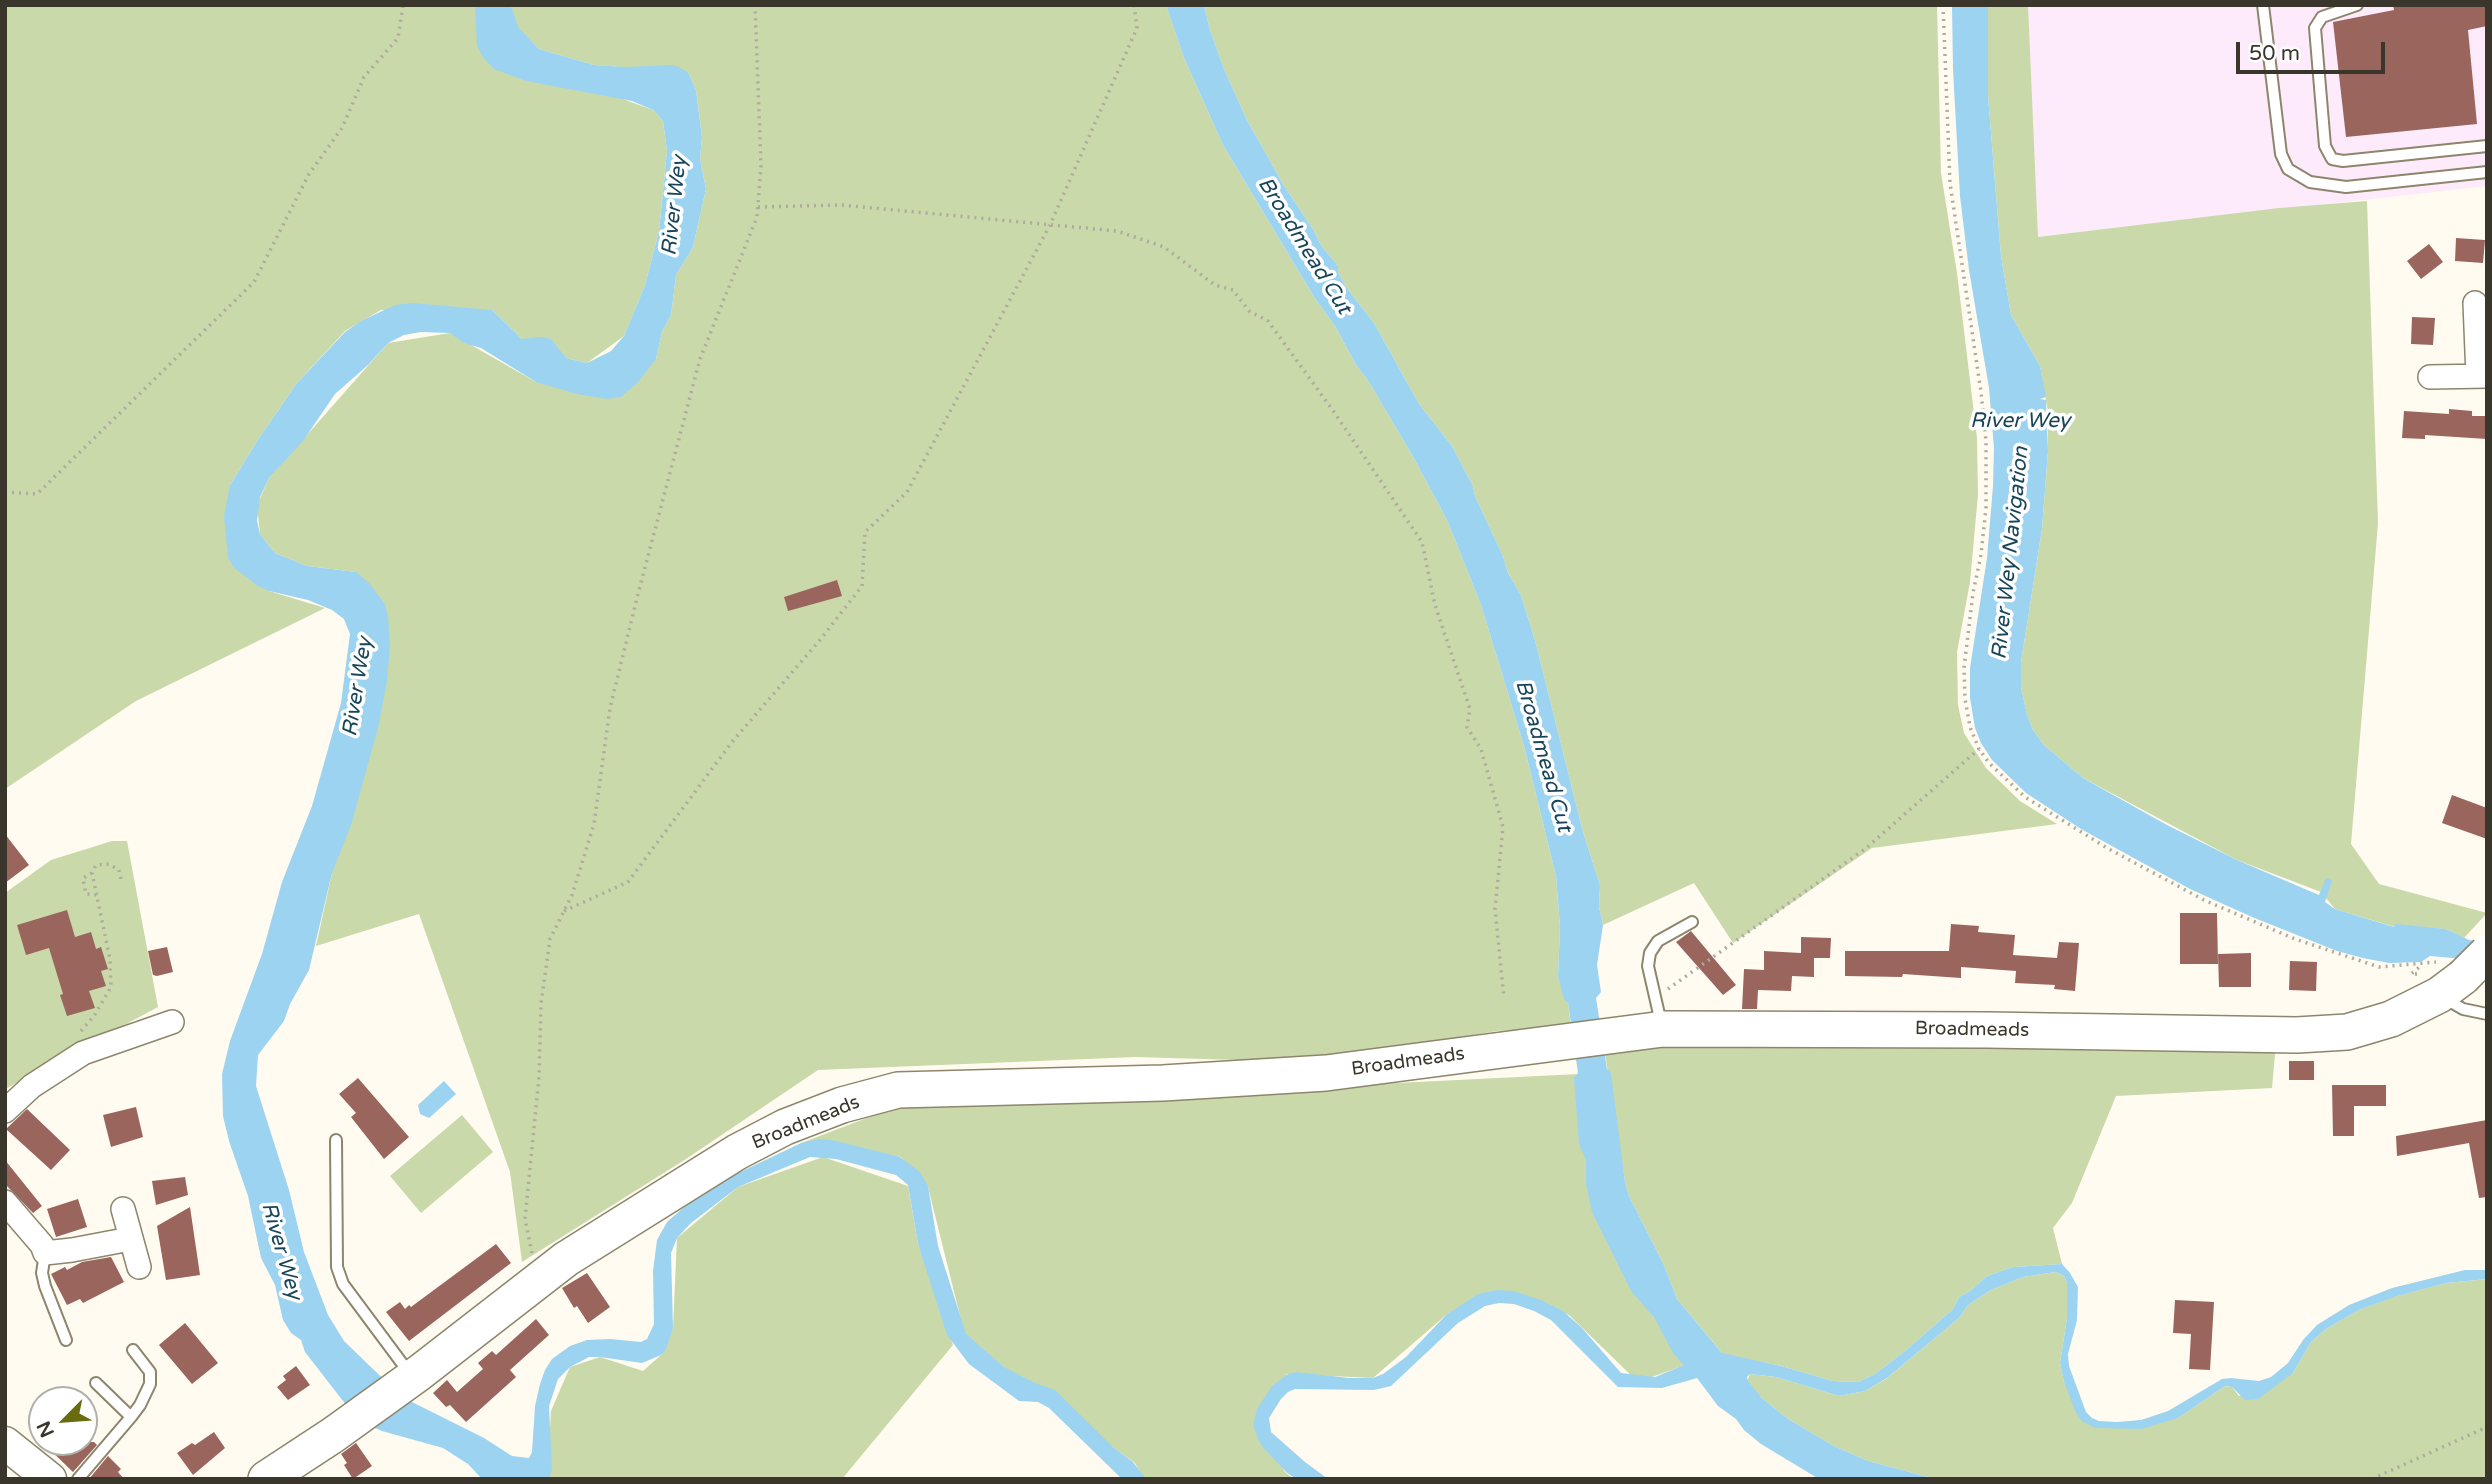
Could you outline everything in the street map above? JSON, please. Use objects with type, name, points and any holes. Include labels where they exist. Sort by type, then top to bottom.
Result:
[{"type":"main road","name":"Broadmeads","points":[[266,1479],[419,1373],[566,1259],[737,1152],[785,1127],[842,1105],[898,1090],[1163,1083],[1271,1077],[1420,1062],[1490,1050],[1608,1036],[1659,1014],[1987,1030],[2297,1035],[2347,1032],[2391,1019],[2463,975]]},
{"type":"main road","points":[[5,1443],[39,1476]]},
{"type":"street","points":[[2430,377],[2482,376],[2475,303]]},
{"type":"street","points":[[5,1111],[32,1086],[83,1053],[173,1022]]},
{"type":"street","points":[[5,1202],[42,1245],[45,1253],[130,1239]]},
{"type":"street","points":[[122,1209],[139,1268]]},
{"type":"lane","points":[[2263,5],[2281,154],[2288,169],[2309,181],[2346,187],[2487,172]]},
{"type":"lane","points":[[2357,5],[2322,17],[2315,28],[2325,146],[2332,159],[2343,161],[2487,146]]},
{"type":"lane","points":[[1659,1014],[1648,966],[1650,953],[1658,942],[1692,922]]},
{"type":"lane","points":[[2463,975],[2463,1009],[2487,1014]]},
{"type":"lane","points":[[336,1140],[337,1266],[343,1284],[404,1366],[419,1373]]},
{"type":"lane","points":[[45,1253],[42,1273],[44,1286],[66,1340]]},
{"type":"lane","points":[[78,1479],[131,1417],[150,1384],[150,1372],[134,1350]]},
{"type":"lane","points":[[96,1383],[131,1417]]},
{"type":"path","points":[[5,492],[37,494],[254,282],[309,174],[342,128],[364,77],[398,38],[403,5]]},
{"type":"path","points":[[532,1256],[525,1219],[539,1077],[541,1004],[550,939],[572,895],[594,824],[610,708],[700,359],[757,217],[761,166],[755,5]]},
{"type":"path","points":[[564,911],[628,883],[732,742],[862,586],[865,532],[907,492],[1050,225],[1137,28],[1134,5]]},
{"type":"path","points":[[1943,5],[1950,183],[1986,441],[1986,508],[1982,555],[1973,593],[1964,668],[1970,727],[1979,749],[1989,764],[2025,797],[2107,848],[2204,901],[2295,939],[2379,967],[2424,964]]},
{"type":"path","points":[[758,206],[841,205],[1117,231],[1164,247],[1215,285],[1233,290],[1249,311],[1268,321],[1334,412],[1422,542],[1435,605],[1470,709],[1467,727],[1480,749],[1503,827],[1495,909],[1504,998]]},
{"type":"path","points":[[1659,1014],[1865,849],[1979,749]]},
{"type":"path","points":[[98,895],[86,894],[83,878],[92,873],[96,865],[109,864],[119,870],[121,879]]},
{"type":"path","points":[[75,1038],[94,1016],[111,987],[110,959],[92,873]]},
{"type":"path","points":[[2372,1479],[2487,1427]]},
{"type":"shaded area","points":[[1988,5],[2487,5],[2487,186],[2038,237]]},
{"type":"green space","points":[[5,5],[477,5],[477,46],[653,110],[663,121],[667,151],[659,231],[645,285],[624,336],[587,363],[566,358],[522,339],[492,310],[381,310],[345,331],[297,383],[230,485],[269,591],[325,608],[136,701],[5,789]]},
{"type":"green space","points":[[511,5],[1166,5],[1184,58],[1223,145],[1412,455],[1447,520],[1481,605],[1524,746],[1556,876],[1560,927],[1558,976],[1568,1003],[1571,1027],[1497,1031],[1307,1062],[1136,1057],[818,1070],[686,1159],[522,1262],[510,1172],[419,914],[316,946],[332,873],[356,572],[307,566],[275,553],[260,534],[257,505],[269,478],[388,343],[450,333],[536,382],[656,359],[662,332],[671,315],[676,275],[693,247],[706,189],[700,159],[702,137],[696,90],[688,72],[594,65],[539,49],[517,27]]},
{"type":"green space","points":[[1204,5],[1937,5],[1941,173],[1957,273],[1977,438],[1978,495],[1970,582],[1957,652],[1958,705],[1964,733],[1986,768],[2020,801],[2057,824],[1872,848],[1733,943],[1694,883],[1603,925],[1599,907],[1600,885],[1583,832],[1536,644],[1521,595],[1508,573],[1473,486],[1452,446],[1419,404],[1374,323],[1346,287],[1338,272],[1338,266],[1321,245],[1247,120],[1224,69]]},
{"type":"green space","points":[[1988,5],[2028,5],[2038,237],[2279,208],[2367,201],[2378,523],[2351,844],[2379,884],[2487,913],[2464,938],[2446,929],[2395,927],[2335,909],[2321,892],[2237,860],[2083,778],[2044,745],[2033,730],[2021,687],[2021,662],[2042,529],[2048,412],[2040,366],[2011,315],[2001,256],[1988,96]]},
{"type":"green space","points":[[112,841],[127,841],[158,1007],[7,1088],[5,893],[51,860]]},
{"type":"green space","points":[[1672,1039],[2276,1043],[2272,1088],[2116,1096],[2072,1203],[2053,1228],[2062,1264],[2013,1267],[1987,1276],[1959,1297],[1953,1309],[1905,1351],[1875,1374],[1858,1382],[1833,1381],[1781,1366],[1723,1354],[1677,1299],[1664,1265],[1629,1196],[1604,1047]]},
{"type":"green space","points":[[1579,1074],[1685,1365],[1638,1382],[1569,1315],[1497,1290],[1446,1315],[1373,1378],[1287,1374],[1253,1426],[1285,1472],[1294,1479],[1144,1479],[1135,1463],[1024,1383],[965,1336],[928,1187],[901,1157],[801,1143],[893,1108]]},
{"type":"green space","points":[[462,1115],[493,1152],[421,1213],[390,1176]]},
{"type":"green space","points":[[823,1157],[908,1186],[918,1244],[953,1345],[842,1479],[547,1479],[551,1411],[570,1367],[600,1357],[643,1371],[661,1355],[673,1328],[677,1238],[738,1187]]},
{"type":"green space","points":[[2056,1272],[2064,1276],[2067,1283],[2067,1318],[2060,1363],[2064,1382],[2095,1428],[2178,1418],[2225,1386],[2232,1387],[2239,1396],[2293,1373],[2311,1342],[2326,1329],[2359,1310],[2393,1297],[2446,1283],[2487,1279],[2487,1479],[1936,1479],[1868,1461],[1834,1446],[1788,1419],[1762,1398],[1747,1381],[1750,1374],[1776,1377],[1839,1396],[1865,1391],[1886,1379],[1959,1318],[1968,1305],[1991,1290],[2023,1277]]},
{"type":"water","points":[[475,5],[511,5],[518,27],[539,49],[594,65],[674,65],[688,72],[696,90],[702,137],[700,159],[706,189],[693,247],[676,275],[671,315],[662,332],[656,359],[638,382],[621,397],[607,399],[577,394],[536,382],[481,348],[464,343],[450,333],[421,332],[404,335],[388,343],[335,394],[303,441],[269,478],[260,497],[257,521],[260,534],[275,553],[307,566],[356,572],[369,583],[385,604],[388,617],[390,644],[387,681],[378,728],[351,825],[332,873],[309,970],[284,1021],[258,1055],[256,1086],[289,1190],[304,1252],[328,1315],[344,1341],[402,1397],[484,1438],[512,1456],[529,1458],[540,1384],[552,1359],[570,1346],[587,1340],[641,1342],[647,1339],[654,1324],[653,1271],[657,1240],[667,1222],[683,1208],[732,1176],[801,1143],[818,1139],[832,1140],[900,1157],[920,1172],[928,1186],[938,1246],[966,1334],[1004,1367],[1055,1390],[1113,1447],[1133,1462],[1146,1479],[1122,1479],[1049,1408],[1038,1402],[1019,1401],[969,1364],[947,1335],[918,1244],[908,1185],[896,1175],[836,1159],[810,1157],[738,1187],[691,1223],[677,1238],[671,1253],[673,1328],[666,1349],[661,1355],[642,1363],[589,1357],[570,1367],[558,1379],[549,1406],[552,1469],[549,1479],[482,1479],[468,1464],[443,1448],[366,1424],[350,1410],[305,1352],[301,1340],[291,1333],[283,1320],[275,1285],[261,1258],[248,1196],[229,1141],[223,1116],[222,1074],[230,1041],[262,954],[282,882],[312,806],[341,703],[350,634],[344,619],[332,610],[308,600],[269,591],[233,567],[228,557],[224,516],[230,485],[297,383],[345,332],[395,305],[413,303],[492,310],[522,339],[551,339],[566,358],[587,363],[611,351],[624,336],[645,285],[659,231],[667,151],[663,121],[653,110],[632,101],[526,81],[494,69],[477,46]]},
{"type":"water","name":"Broadmead Cut","points":[[1166,5],[1204,5],[1224,69],[1247,120],[1321,245],[1338,266],[1338,272],[1346,287],[1374,323],[1419,404],[1452,446],[1473,486],[1508,573],[1521,595],[1536,644],[1583,832],[1600,885],[1599,907],[1603,925],[1597,965],[1601,992],[1596,998],[1607,1069],[1611,1073],[1625,1182],[1677,1299],[1722,1353],[1833,1381],[1858,1382],[1875,1374],[1905,1351],[1953,1309],[1959,1297],[1987,1276],[2013,1267],[2062,1264],[2078,1287],[2077,1320],[2068,1354],[2069,1366],[2086,1412],[2099,1421],[2141,1420],[2168,1411],[2222,1379],[2259,1381],[2271,1377],[2288,1363],[2317,1325],[2349,1305],[2392,1288],[2465,1270],[2487,1270],[2487,1279],[2446,1283],[2359,1310],[2326,1329],[2311,1342],[2293,1373],[2258,1399],[2245,1400],[2232,1387],[2225,1386],[2178,1418],[2142,1429],[2095,1428],[2082,1421],[2076,1413],[2060,1363],[2067,1318],[2067,1283],[2064,1276],[2056,1272],[2023,1277],[1991,1290],[1968,1305],[1959,1318],[1887,1378],[1865,1391],[1839,1396],[1776,1377],[1750,1374],[1747,1377],[1762,1398],[1788,1419],[1834,1446],[1868,1461],[1936,1479],[1819,1479],[1761,1444],[1744,1430],[1736,1419],[1718,1406],[1697,1378],[1662,1388],[1618,1387],[1551,1320],[1514,1304],[1499,1303],[1485,1306],[1458,1323],[1391,1386],[1374,1390],[1295,1389],[1288,1392],[1269,1418],[1271,1432],[1328,1479],[1296,1479],[1286,1472],[1261,1445],[1253,1426],[1257,1409],[1272,1386],[1288,1374],[1296,1372],[1349,1378],[1373,1378],[1383,1374],[1406,1357],[1446,1315],[1478,1294],[1497,1290],[1513,1291],[1563,1311],[1582,1328],[1621,1373],[1655,1377],[1684,1365],[1673,1353],[1654,1317],[1631,1291],[1592,1212],[1586,1184],[1586,1160],[1579,1144],[1574,1078],[1578,1073],[1568,1003],[1564,999],[1558,976],[1560,927],[1556,876],[1524,746],[1481,605],[1447,520],[1412,455],[1223,145],[1184,58]]},
{"type":"water","name":"River Wey","points":[[1952,5],[1988,5],[1988,96],[2001,256],[2011,315],[2040,366],[2046,397],[2040,399],[2046,400],[2048,451],[2042,529],[2021,662],[2021,687],[2033,730],[2044,745],[2083,778],[2167,825],[2237,860],[2319,895],[2326,878],[2332,880],[2325,902],[2335,909],[2394,927],[2396,924],[2446,929],[2469,940],[2487,942],[2487,961],[2430,956],[2421,962],[2389,963],[2337,951],[2252,917],[2190,889],[2081,829],[2026,793],[1992,760],[1981,743],[1975,728],[1970,698],[1970,668],[1987,558],[1994,448],[1989,388],[1969,270],[1960,196]]},
{"type":"water","points":[[444,1081],[456,1094],[429,1118],[420,1114],[418,1105]]},
{"type":"building","points":[[2393,5],[2487,5],[2487,26],[2468,30],[2477,124],[2346,137],[2333,22],[2394,10]]},
{"type":"building","points":[[2456,238],[2485,240],[2483,263],[2455,261]]},
{"type":"building","points":[[2429,244],[2443,262],[2421,279],[2407,261]]},
{"type":"building","points":[[2412,317],[2435,318],[2433,345],[2411,344]]},
{"type":"building","points":[[2449,409],[2472,411],[2472,416],[2487,416],[2487,439],[2425,435],[2425,439],[2402,438],[2404,411],[2449,414]]},
{"type":"building","points":[[837,580],[842,596],[788,611],[784,597]]},
{"type":"building","points":[[2452,795],[2487,808],[2487,839],[2442,823]]},
{"type":"building","points":[[5,834],[29,865],[5,883]]},
{"type":"building","points":[[67,910],[75,937],[91,932],[96,949],[101,947],[108,969],[101,971],[106,986],[89,991],[95,1008],[67,1016],[49,948],[26,955],[17,925]]},
{"type":"building","points":[[2180,913],[2217,913],[2218,964],[2180,964]]},
{"type":"building","points":[[1951,924],[1979,926],[1978,932],[2015,935],[2013,955],[2057,958],[2059,942],[2079,943],[2075,991],[2054,989],[2055,985],[2015,983],[2016,971],[1961,967],[1961,978],[1903,974],[1902,977],[1845,976],[1845,951],[1949,951]]},
{"type":"building","points":[[1691,931],[1736,985],[1723,995],[1676,942]]},
{"type":"building","points":[[1801,937],[1831,938],[1830,958],[1814,958],[1814,977],[1792,976],[1791,991],[1758,990],[1757,1009],[1742,1009],[1744,969],[1764,970],[1764,951],[1801,953]]},
{"type":"building","points":[[167,947],[173,972],[153,975],[148,951]]},
{"type":"building","points":[[2251,953],[2251,987],[2219,987],[2218,954]]},
{"type":"building","points":[[2290,961],[2317,962],[2316,991],[2289,990]]},
{"type":"building","points":[[2289,1061],[2314,1061],[2314,1080],[2289,1080]]},
{"type":"building","points":[[358,1078],[409,1137],[384,1159],[351,1117],[356,1113],[339,1094]]},
{"type":"building","points":[[2332,1085],[2386,1085],[2386,1106],[2354,1106],[2354,1136],[2333,1136]]},
{"type":"building","points":[[136,1107],[143,1137],[111,1147],[103,1115]]},
{"type":"building","points":[[27,1109],[70,1150],[51,1170],[6,1129]]},
{"type":"building","points":[[2487,1120],[2487,1197],[2479,1198],[2469,1143],[2397,1156],[2396,1136]]},
{"type":"building","points":[[5,1160],[42,1206],[33,1213],[5,1184]]},
{"type":"building","points":[[185,1177],[188,1195],[156,1205],[152,1181]]},
{"type":"building","points":[[78,1199],[87,1227],[56,1237],[47,1209]]},
{"type":"building","points":[[190,1207],[200,1275],[166,1280],[157,1226]]},
{"type":"building","points":[[496,1244],[511,1263],[409,1341],[386,1312],[400,1302],[405,1309],[409,1305],[411,1307]]},
{"type":"building","points":[[111,1257],[124,1282],[83,1303],[80,1299],[67,1305],[51,1274],[82,1262]]},
{"type":"building","points":[[587,1273],[610,1307],[588,1323],[577,1306],[574,1308],[562,1288]]},
{"type":"building","points":[[2175,1300],[2214,1302],[2210,1370],[2189,1369],[2191,1334],[2173,1333]]},
{"type":"building","points":[[536,1319],[549,1335],[510,1370],[516,1377],[466,1422],[450,1405],[446,1407],[433,1393],[447,1380],[457,1392],[483,1369],[478,1363],[492,1351],[496,1355]]},
{"type":"building","points":[[185,1323],[218,1363],[192,1384],[159,1345]]},
{"type":"building","points":[[296,1366],[310,1385],[288,1400],[277,1387],[286,1380],[283,1376]]},
{"type":"building","points":[[214,1432],[225,1448],[193,1475],[177,1453]]},
{"type":"building","points":[[356,1443],[372,1466],[353,1479],[341,1454]]},
{"type":"building","points":[[56,1456],[87,1456],[73,1472]]},
{"type":"building","points":[[108,1456],[121,1469],[118,1472],[124,1479],[89,1479]]},
{"type":"water label","name":"River Wey Navigation","points":[[2011,553]]}]
